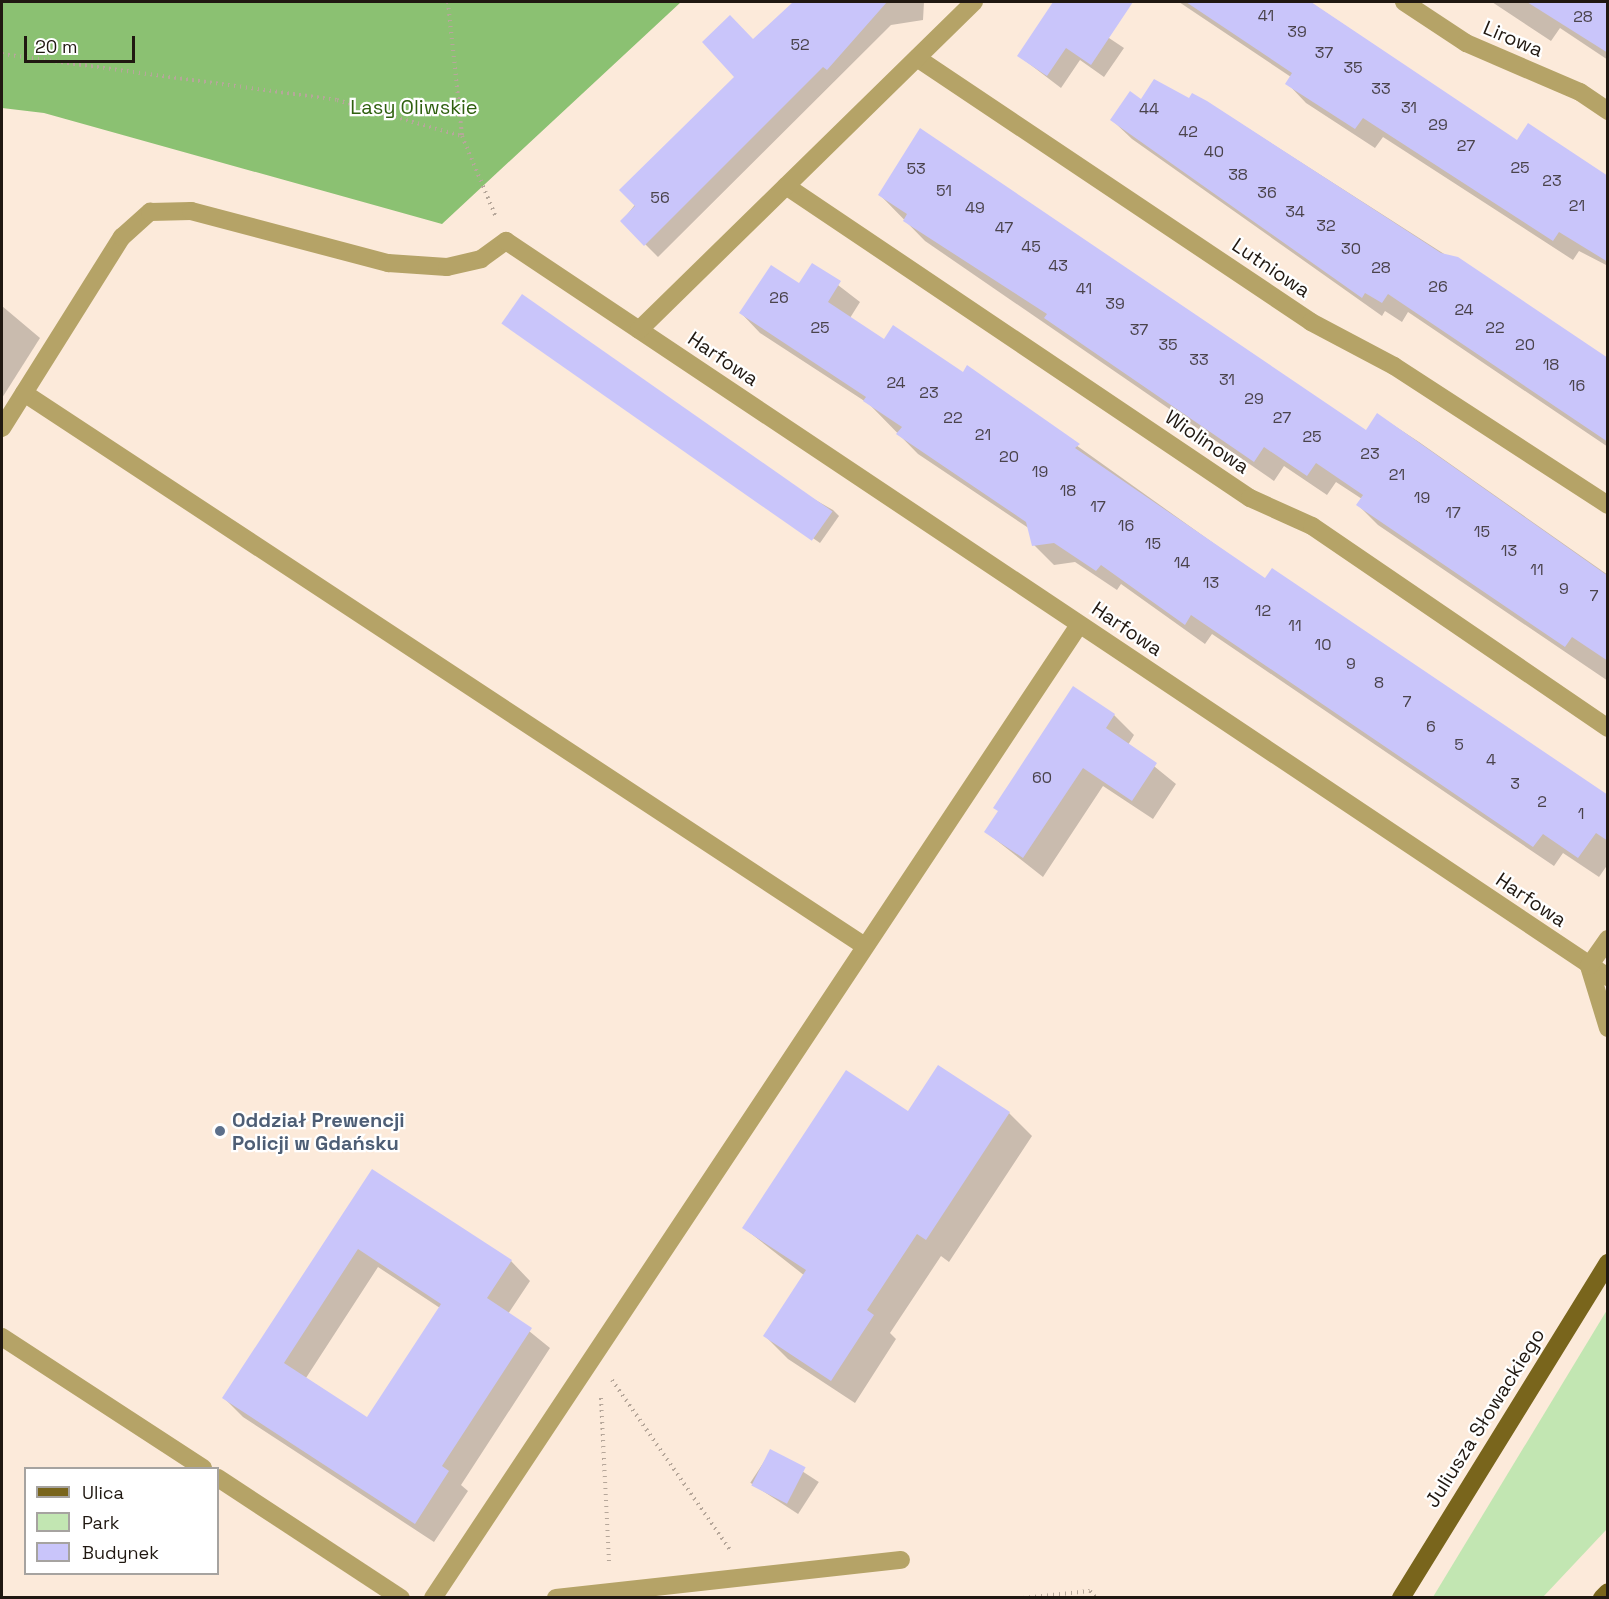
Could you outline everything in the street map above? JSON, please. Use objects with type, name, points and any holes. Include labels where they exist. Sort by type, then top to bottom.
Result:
[{"type":"main road","name":"Juliusza Słowackiego","points":[[1401,1598],[1608,1263]]},
{"type":"main road","points":[[1602,1598],[1608,1592]]},
{"type":"street","points":[[639,330],[974,2]]},
{"type":"street","name":"Lirowa","points":[[1404,2],[1466,43],[1580,92],[1608,111]]},
{"type":"street","name":"Lutniowa","points":[[917,58],[1311,322],[1394,366],[1608,505]]},
{"type":"street","name":"Wiolinowa","points":[[786,186],[1250,498],[1312,526],[1608,728]]},
{"type":"street","points":[[2,428],[122,237],[150,212],[191,211],[388,263],[447,267],[481,259],[507,241]]},
{"type":"street","name":"Harfowa","points":[[507,241],[1608,977]]},
{"type":"street","points":[[24,393],[863,945]]},
{"type":"street","points":[[433,1598],[863,945],[1079,625]]},
{"type":"street","points":[[1608,939],[1589,966],[1608,1028]]},
{"type":"street","points":[[2,1336],[201,1467]]},
{"type":"street","points":[[219,1479],[401,1598]]},
{"type":"street","points":[[556,1598],[901,1560]]},
{"type":"path","points":[[448,2],[462,136],[507,241]]},
{"type":"path","points":[[2,54],[337,100],[462,136]]},
{"type":"path","points":[[604,1381],[608,1374],[749,1577]]},
{"type":"path","points":[[600,1387],[611,1592]]},
{"type":"path","points":[[1023,1598],[1090,1591],[1096,1598]]},
{"type":"green space","name":"Lasy Oliwskie","points":[[2,2],[681,2],[442,224],[44,113],[2,108]]},
{"type":"green space","points":[[1607,1310],[1607,1529],[1543,1597],[1433,1597]]},
{"type":"building","points":[[793,2],[887,2],[827,70],[823,67],[644,246],[620,221],[635,206],[619,190],[734,77],[702,42],[730,15],[753,39]]},
{"type":"building","points":[[1053,2],[1133,2],[1091,65],[1066,48],[1047,76],[1017,56]]},
{"type":"building","points":[[1186,2],[1311,2],[1517,140],[1528,123],[1608,176],[1608,262],[1559,232],[1553,241],[1363,118],[1355,129],[1285,84],[1292,73]]},
{"type":"building","points":[[1527,2],[1608,2],[1608,53]]},
{"type":"building","points":[[1154,79],[1189,98],[1192,93],[1207,101],[1441,253],[1458,257],[1608,358],[1608,442],[1388,294],[1382,303],[1365,293],[1362,298],[1110,120],[1130,91],[1141,99]]},
{"type":"building","points":[[920,128],[1366,430],[1377,413],[1608,576],[1608,661],[1572,637],[1565,647],[1356,505],[1363,495],[1316,463],[1307,476],[1264,447],[1254,462],[1044,318],[1047,314],[903,221],[907,214],[878,195]]},
{"type":"building","points":[[812,263],[841,281],[828,302],[884,339],[893,325],[963,372],[967,365],[1080,444],[1075,448],[1265,578],[1272,568],[1608,795],[1608,841],[1596,833],[1578,858],[1543,834],[1533,847],[1191,615],[1185,625],[1101,565],[1096,571],[1054,543],[1032,546],[1026,522],[896,434],[902,427],[863,401],[866,397],[739,313],[771,265],[799,283]]},
{"type":"building","points":[[522,294],[832,511],[812,541],[501,323]]},
{"type":"building","points":[[1073,686],[1115,714],[1106,728],[1157,763],[1132,801],[1083,768],[1023,858],[984,832],[998,811],[993,808]]},
{"type":"building","points":[[938,1065],[1010,1112],[926,1240],[917,1234],[867,1310],[874,1315],[831,1381],[763,1336],[806,1270],[742,1228],[846,1070],[908,1111]]},
{"type":"building","points":[[372,1169],[512,1260],[487,1298],[532,1328],[442,1466],[449,1471],[415,1524],[222,1398]],"holes":[[[358,1249],[441,1304],[367,1417],[284,1363]]]},
{"type":"building","points":[[770,1449],[806,1467],[787,1504],[751,1486]]},
{"type":"place","name":"Oddział Prewencji Policji w Gdańsku","points":[[220,1131]]}]
